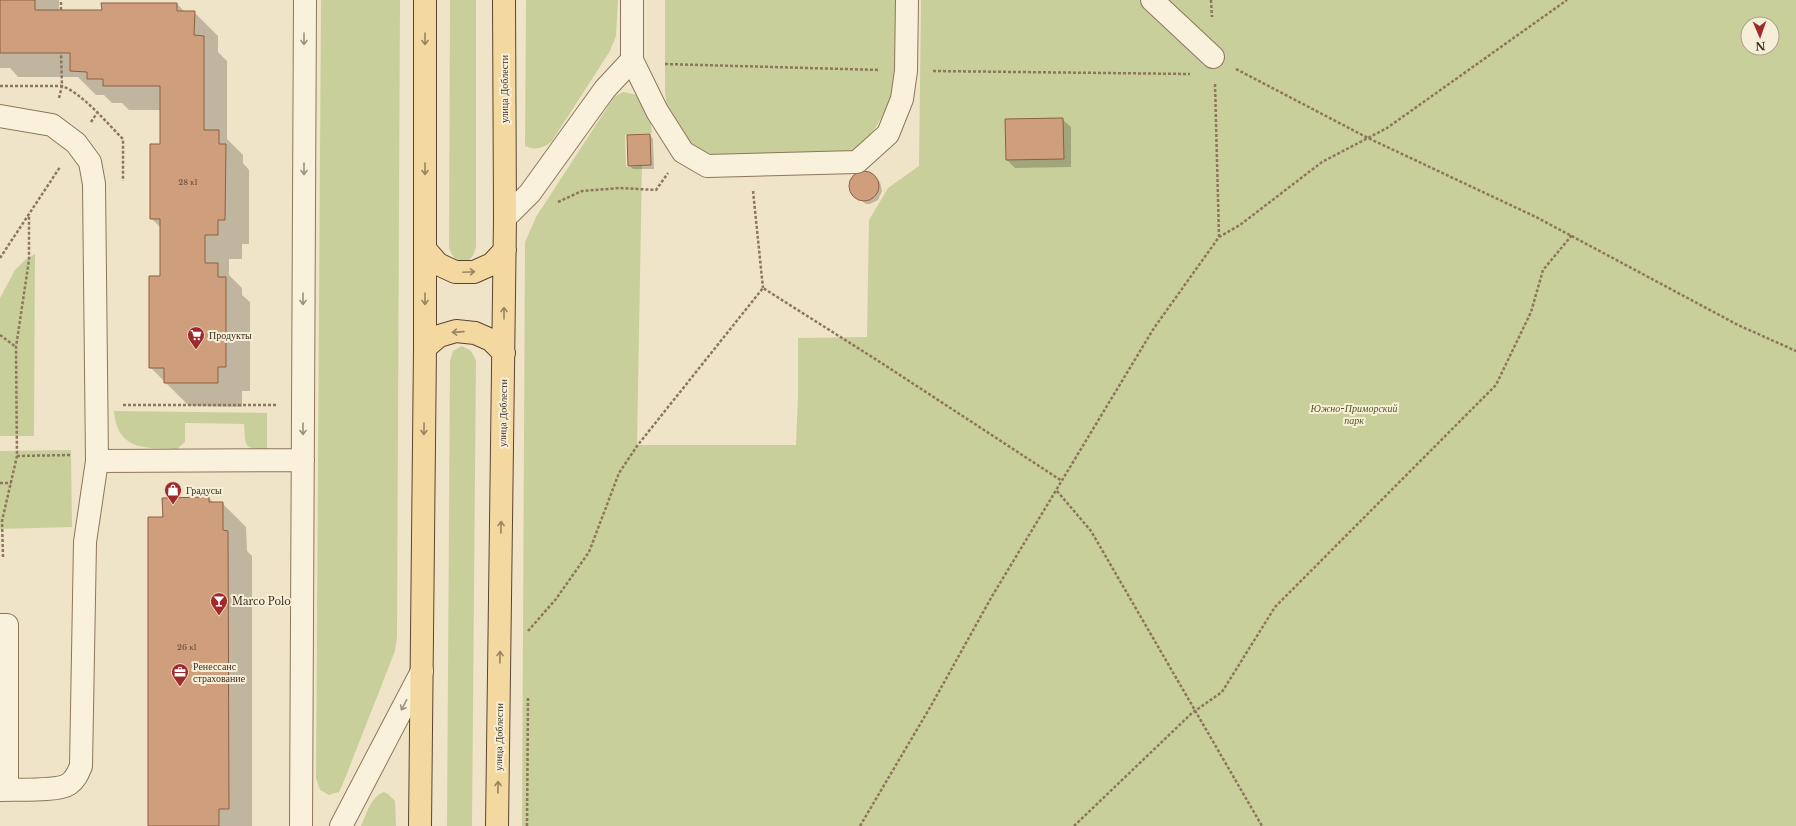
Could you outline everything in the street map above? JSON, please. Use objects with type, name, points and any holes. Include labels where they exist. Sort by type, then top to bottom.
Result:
[{"type":"main road","points":[[420,826],[425,348],[425,0]]},
{"type":"main road","name":"улица Доблести","points":[[497,826],[504,353],[504,0]]},
{"type":"main road","points":[[425,249],[438,264],[455,272],[474,272],[492,264],[504,250]]},
{"type":"main road","points":[[425,348],[439,336],[456,331],[475,333],[491,340],[504,353]]},
{"type":"street","points":[[300,826],[303,460],[304,0]]},
{"type":"street","points":[[632,0],[632,60],[657,111],[683,152],[707,166],[856,162],[888,134],[902,99],[906,71],[907,0]]},
{"type":"street","points":[[1152,0],[1213,57]]},
{"type":"street","points":[[505,218],[530,193],[605,89],[632,60]]},
{"type":"street","points":[[0,116],[52,125],[76,143],[90,162],[94,184],[97,461],[85,542],[81,766],[77,776],[68,784],[57,788],[3,790],[7,625],[0,625]]},
{"type":"street","points":[[97,461],[303,460]]},
{"type":"street","points":[[341,826],[422,671]]},
{"type":"path","points":[[61,0],[61,10]]},
{"type":"path","points":[[860,826],[932,704],[991,598],[1057,491],[1154,328],[1219,237],[1240,225],[1322,162],[1387,128],[1567,0]]},
{"type":"path","points":[[52,125],[62,86],[61,53]]},
{"type":"path","points":[[1219,237],[1213,57],[1368,138],[1572,235],[1738,324],[1796,351]]},
{"type":"path","points":[[632,60],[664,64],[906,71],[1191,74]]},
{"type":"path","points":[[552,205],[582,191],[620,188],[656,190],[683,152]]},
{"type":"path","points":[[0,258],[64,162]]},
{"type":"path","points":[[528,631],[556,599],[590,552],[616,479],[637,446],[763,288],[750,165]]},
{"type":"path","points":[[3,557],[2,521],[17,456],[16,347],[29,260],[29,214]]},
{"type":"path","points":[[1074,826],[1195,711],[1222,692],[1275,607],[1393,486],[1496,385],[1531,312],[1543,270],[1572,235]]},
{"type":"path","points":[[763,288],[1062,481]]},
{"type":"path","points":[[0,335],[16,347]]},
{"type":"path","points":[[96,404],[276,405]]},
{"type":"path","points":[[17,456],[72,455]]},
{"type":"path","points":[[0,484],[11,483]]},
{"type":"path","points":[[1057,491],[1091,531],[1262,826]]},
{"type":"green space","points":[[321,0],[400,0],[397,637],[395,651],[342,786],[339,792],[329,795],[320,790],[316,778]]},
{"type":"green space","points":[[450,0],[476,0],[476,246],[471,258],[463,262],[459,261],[451,254],[449,247]]},
{"type":"green space","points":[[526,0],[618,0],[616,36],[610,51],[552,141],[543,147],[536,148],[529,148],[525,146]]},
{"type":"green space","points":[[665,0],[897,0],[898,63],[894,96],[876,127],[857,151],[717,160],[688,145],[667,108],[665,92]]},
{"type":"green space","name":"Южно-Приморский парк","points":[[921,0],[1796,0],[1796,826],[522,826],[525,242],[536,217],[614,97],[623,92],[637,95],[649,109],[652,133],[625,135],[626,167],[642,166],[637,445],[796,445],[798,338],[867,337],[869,220],[888,188],[919,166]]},
{"type":"green space","points":[[35,254],[34,436],[0,436],[0,298],[15,270],[25,260]]},
{"type":"green space","points":[[462,346],[471,351],[476,360],[472,826],[447,826],[450,361],[453,351]]},
{"type":"green space","points":[[114,411],[267,413],[267,449],[253,448],[247,445],[244,424],[185,423],[185,442],[177,449],[135,445],[121,434],[116,424]]},
{"type":"green space","points":[[71,450],[72,527],[0,529],[0,451]]},
{"type":"green space","points":[[384,792],[395,801],[396,826],[361,826],[372,802],[379,794]]},
{"type":"building","points":[[0,0],[35,0],[35,10],[102,10],[101,3],[177,3],[177,11],[195,11],[194,35],[204,36],[204,130],[219,130],[219,144],[226,144],[225,220],[218,220],[218,235],[205,235],[205,263],[218,263],[218,277],[226,277],[226,367],[218,367],[218,383],[164,383],[164,368],[149,368],[149,276],[160,276],[160,219],[150,219],[150,144],[160,144],[160,86],[103,86],[103,79],[87,79],[87,72],[70,71],[70,53],[0,53]]},
{"type":"building","points":[[1063,118],[1064,159],[1006,160],[1005,119]]},
{"type":"building","points":[[650,134],[651,165],[628,166],[627,135]]},
{"type":"building","points":[[864,171],[874,176],[879,186],[874,196],[864,201],[854,196],[849,186],[854,176]]},
{"type":"building","points":[[209,497],[209,502],[223,502],[223,530],[228,531],[229,809],[219,809],[219,826],[148,826],[148,517],[163,517],[162,498]]},
{"type":"place","name":"Продукты","points":[[196,350]]},
{"type":"place","name":"Градусы","points":[[173,505]]},
{"type":"place","name":"Marco Polo","points":[[219,616]]},
{"type":"place","name":"Ренессанс страхование","points":[[180,687]]}]
